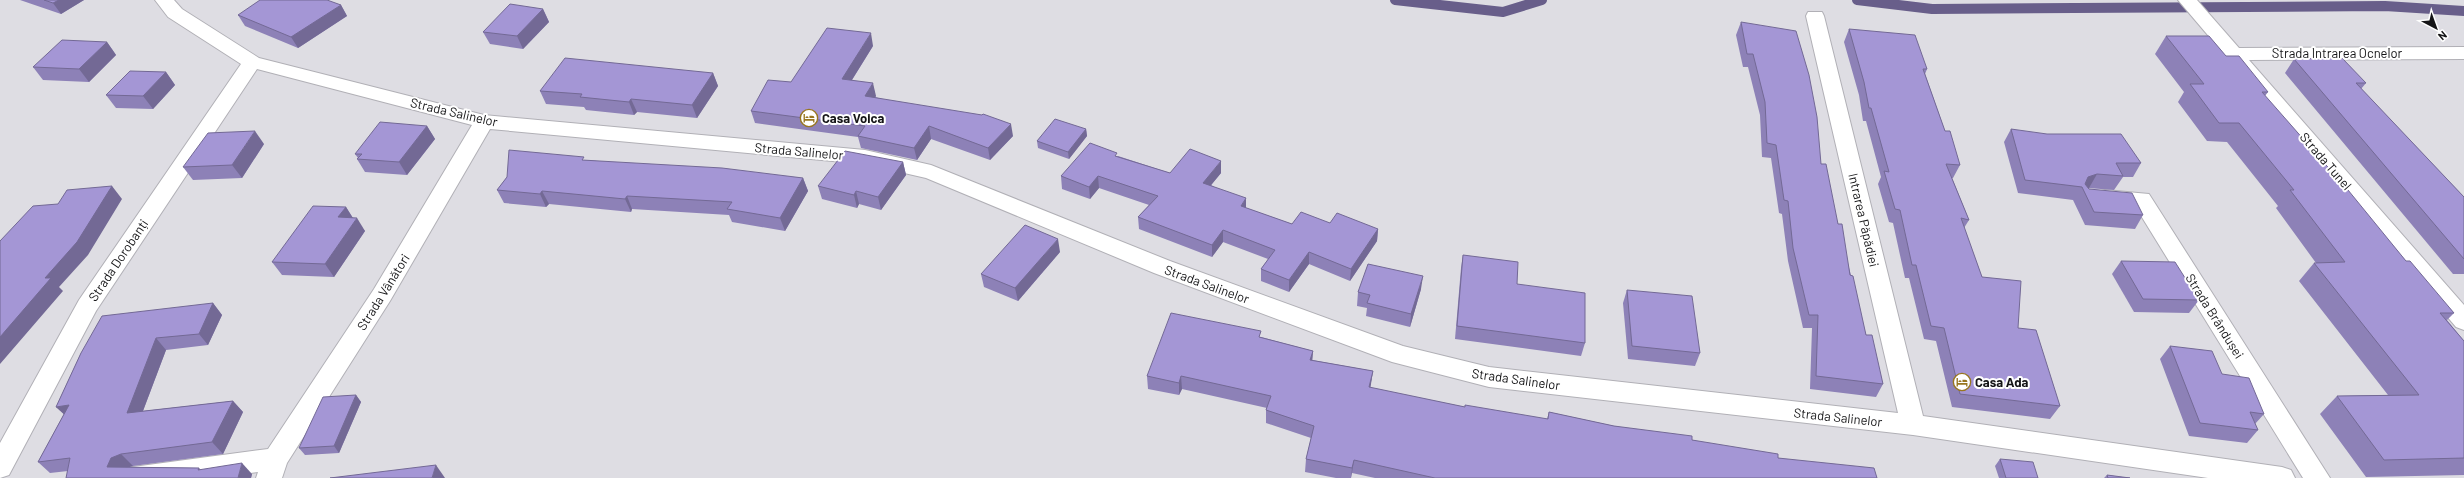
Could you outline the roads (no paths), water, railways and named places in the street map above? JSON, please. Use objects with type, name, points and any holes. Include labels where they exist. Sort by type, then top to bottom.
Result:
[{"type":"street","name":"Strada Salinelor","points":[[164,0],[174,13],[252,62],[484,122],[865,157],[904,164],[931,172],[1162,267],[1400,355],[1489,377],[1913,425],[2282,478]]},
{"type":"street","name":"Strada Tunel","points":[[2187,0],[2464,321]]},
{"type":"street","name":"Intrarea Păpădiei","points":[[1815,16],[1913,425]]},
{"type":"street","name":"Strada Intrarea Ocnelor","points":[[2234,54],[2464,53]]},
{"type":"street","name":"Strada Dorobanți","points":[[0,467],[87,306],[252,62]]},
{"type":"street","name":"Strada Vânători","points":[[133,478],[272,469],[382,295],[484,122]]},
{"type":"street","name":"Strada Brândușei","points":[[2089,196],[2141,198],[2317,478]]},
{"type":"waterway","points":[[1395,0],[1503,12],[1542,0]]},
{"type":"waterway","points":[[1857,0],[1932,9],[2385,6],[2464,11]]},
{"type":"place","name":"Casa Voica","points":[[809,118]]},
{"type":"place","name":"Casa Ada","points":[[1962,382]]}]
